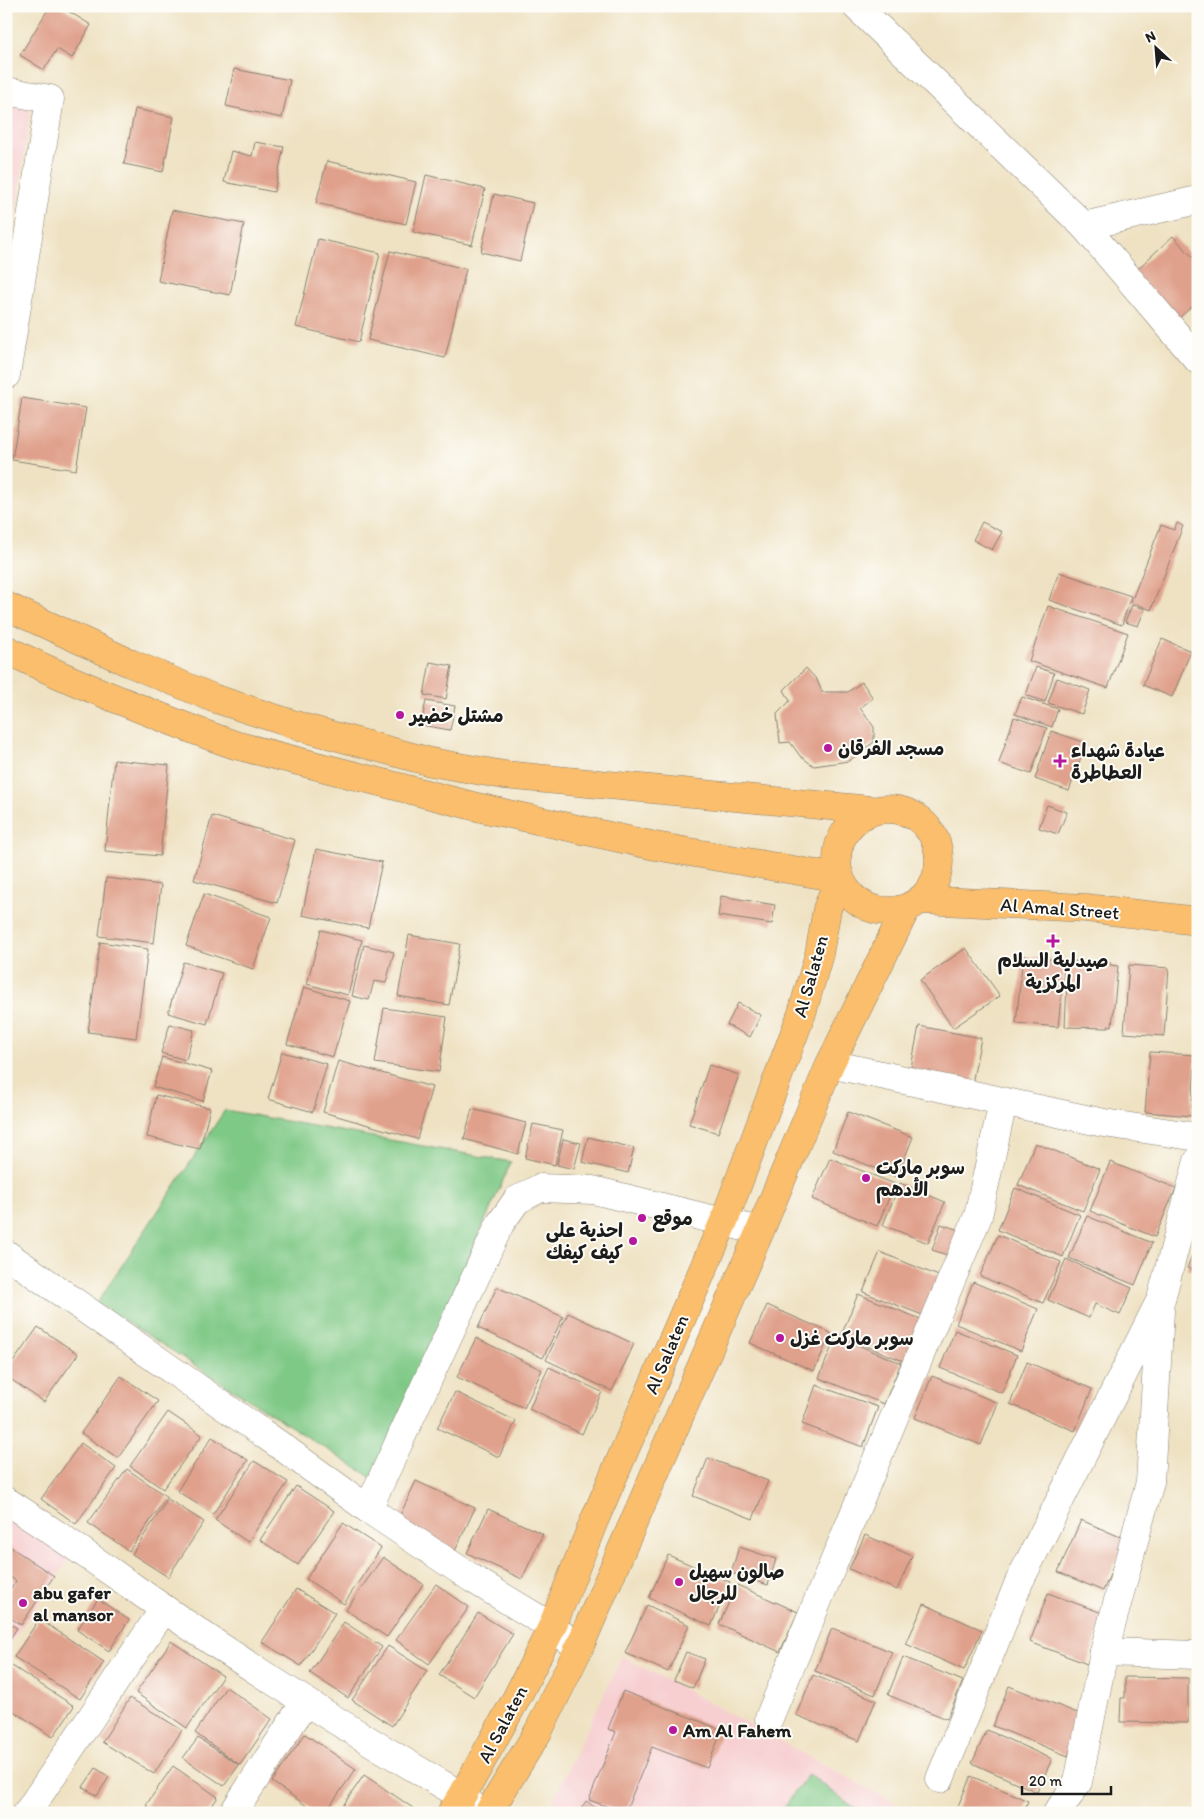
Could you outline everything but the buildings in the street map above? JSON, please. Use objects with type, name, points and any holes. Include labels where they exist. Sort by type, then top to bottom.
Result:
[{"type":"main road","points":[[6,606],[130,663],[213,698],[305,728],[432,762],[504,775],[871,810],[889,808],[907,811],[933,834],[940,851],[939,869],[933,886],[914,904],[890,912],[874,910],[859,903],[847,892],[839,878],[836,862],[838,846],[844,831],[856,819],[871,810]]},
{"type":"main road","points":[[6,650],[182,726],[244,747],[477,807],[655,846],[839,878]]},
{"type":"main road","name":"Al Salaten","points":[[464,1807],[552,1627],[594,1521],[724,1221],[802,1012],[819,954],[827,909],[839,878]]},
{"type":"main road","name":"Al Salaten","points":[[488,1813],[538,1732],[579,1648],[760,1231],[830,1064],[914,904]]},
{"type":"main road","name":"Al Amal Street","points":[[914,904],[1086,908],[1198,921]]},
{"type":"street","points":[[856,6],[1084,226],[1198,360]]},
{"type":"street","points":[[6,91],[50,99],[6,375]]},
{"type":"street","points":[[1084,226],[1198,200]]},
{"type":"street","points":[[830,1064],[1104,1124],[1198,1137]]},
{"type":"street","points":[[769,1718],[978,1216],[1003,1102]]},
{"type":"street","points":[[940,1779],[1020,1582],[1161,1299],[1198,1161]]},
{"type":"street","points":[[368,1509],[500,1224],[517,1200],[540,1188],[593,1190],[760,1231]]},
{"type":"street","points":[[6,1254],[270,1438],[368,1509],[473,1579],[552,1627],[579,1648]]},
{"type":"street","points":[[1057,1813],[1078,1782],[1104,1652],[1150,1482],[1161,1299]]},
{"type":"street","points":[[6,1501],[61,1536],[164,1609],[464,1807]]},
{"type":"street","points":[[27,1813],[164,1609]]},
{"type":"street","points":[[1104,1652],[1198,1654]]},
{"type":"street","points":[[233,1813],[306,1702]]},
{"type":"shaded area","points":[[6,82],[34,86],[6,281]]},
{"type":"shaded area","name":"abu gafer al mansor","points":[[6,1513],[72,1556],[6,1649]]},
{"type":"shaded area","name":"Am Al Fahem","points":[[622,1656],[897,1804],[891,1813],[547,1813]]},
{"type":"green space","points":[[225,1110],[511,1162],[372,1478],[97,1303]]},
{"type":"green space","points":[[808,1774],[862,1813],[780,1813]]},
{"type":"place","name":"مشتل خضير","points":[[400,715]]},
{"type":"place","name":"مسجد الفرقان","points":[[828,748]]},
{"type":"place","name":"عيادة شهداء العطاطرة","points":[[1060,761]]},
{"type":"place","name":"صيدلية السلام المركزية","points":[[1053,941]]},
{"type":"place","name":"سوبر ماركت الأدهم","points":[[866,1178]]},
{"type":"place","name":"موقع","points":[[642,1218]]},
{"type":"place","name":"احذية على كيف كيفك","points":[[633,1241]]},
{"type":"place","name":"سوبر ماركت غزل","points":[[780,1338]]},
{"type":"place","name":"صالون سهيل للرجال","points":[[679,1582]]},
{"type":"place","name":"abu gafer al mansor","points":[[23,1603]]},
{"type":"place","name":"Am Al Fahem","points":[[673,1730]]}]
